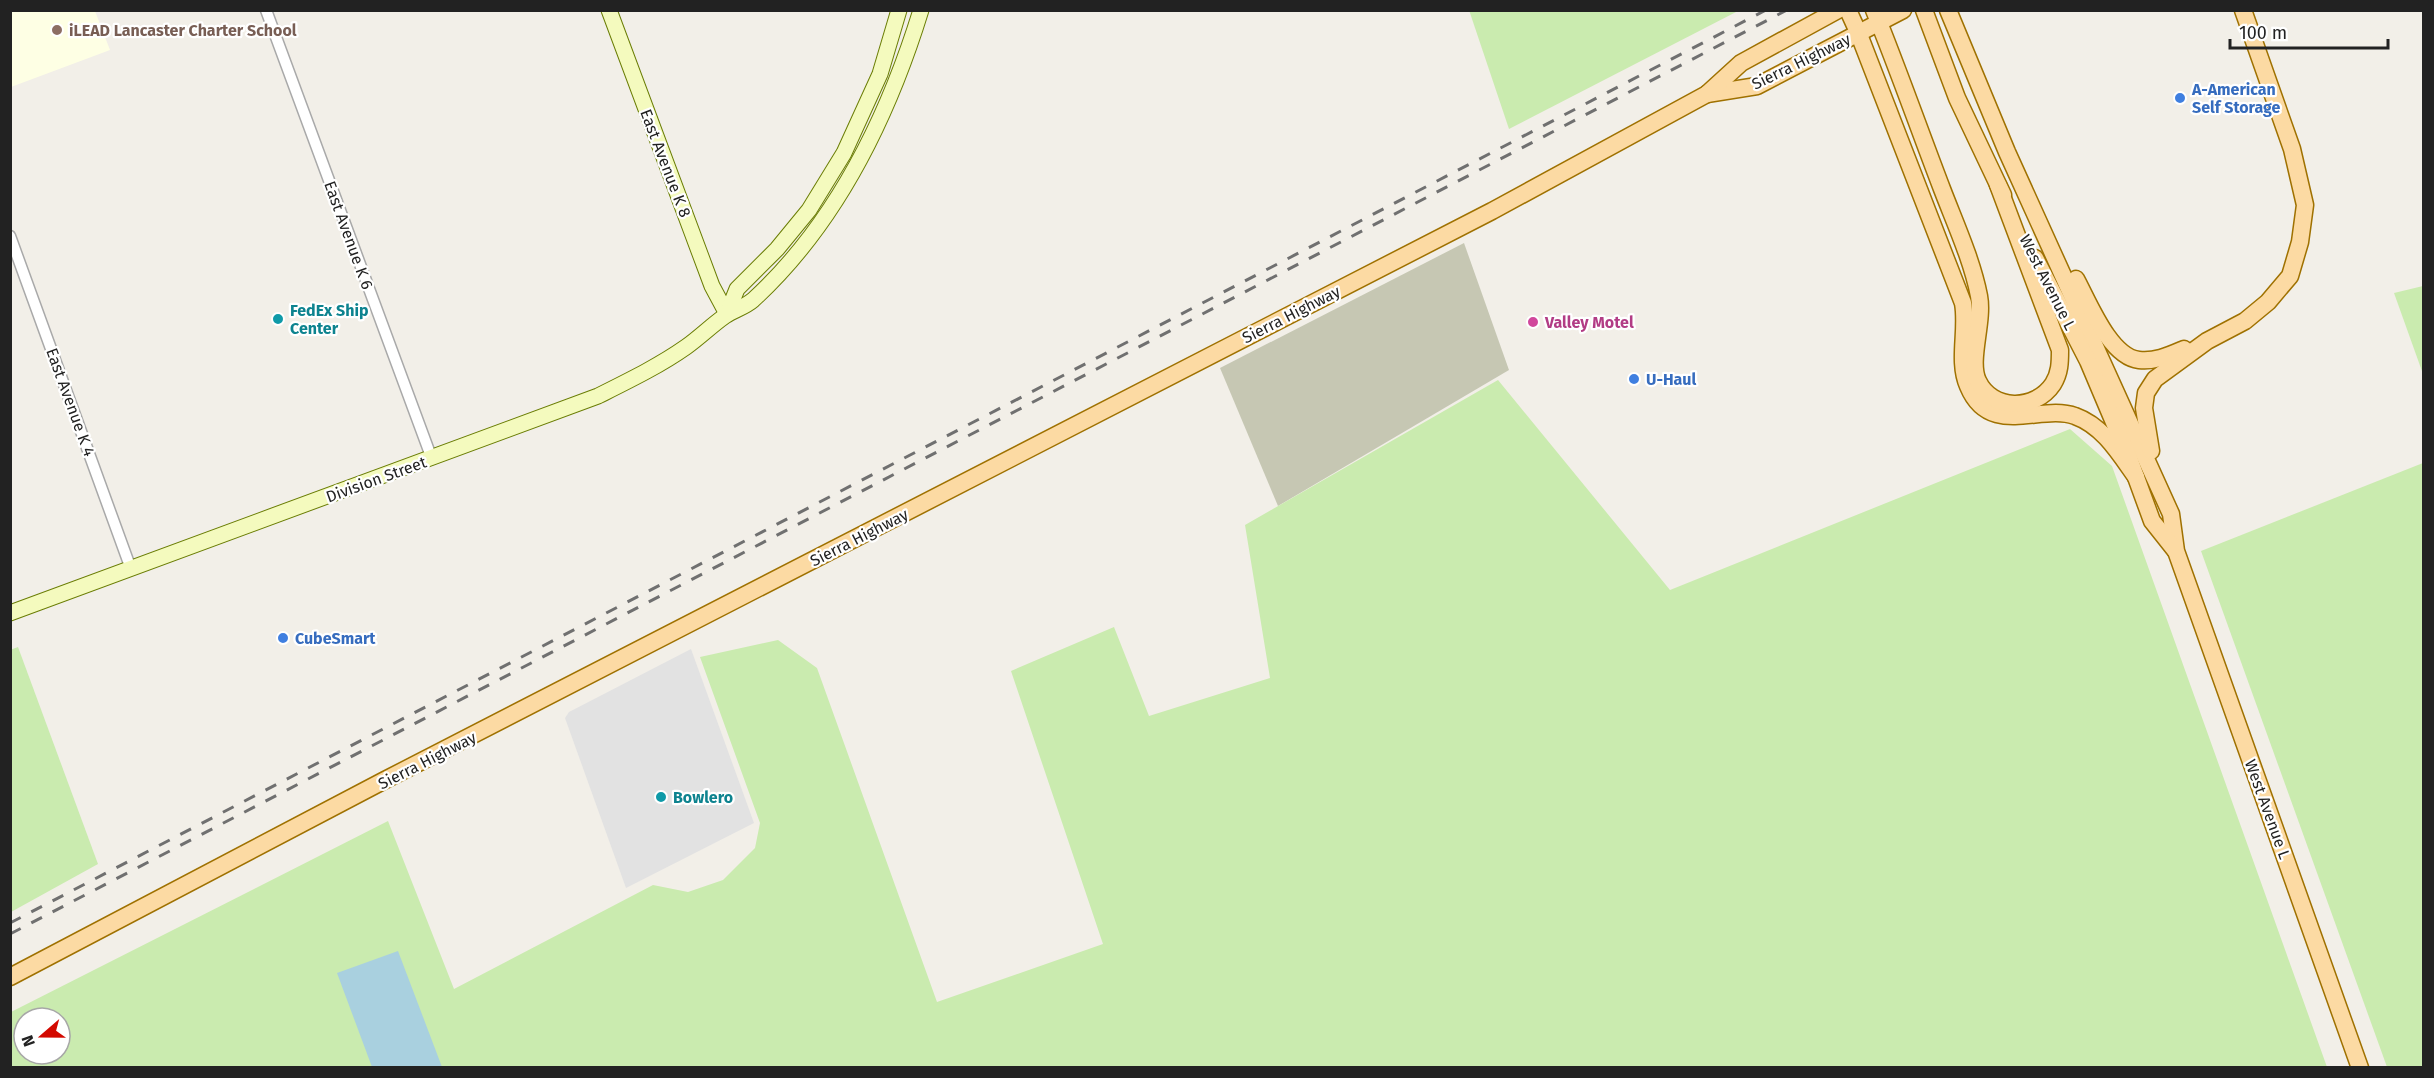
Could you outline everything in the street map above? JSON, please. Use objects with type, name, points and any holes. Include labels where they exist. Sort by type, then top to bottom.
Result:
[{"type":"main road","name":"East Avenue K 8","points":[[609,10],[712,286],[727,314]]},
{"type":"main road","points":[[727,314],[737,289],[777,249],[805,215],[844,153],[880,74],[899,10]]},
{"type":"main road","name":"Division Street","points":[[10,613],[598,396],[641,374],[685,347],[727,314],[751,302],[815,231],[859,162],[887,106],[921,10]]},
{"type":"main road","name":"Sierra Highway","points":[[10,977],[386,780],[618,663],[1492,212],[1707,94],[1742,63],[1838,10]]},
{"type":"main road","points":[[1848,10],[1963,303],[1966,329],[1964,373],[1972,395],[1988,409],[2010,417],[2072,414],[2091,424],[2114,446],[2136,477]]},
{"type":"main road","points":[[1903,10],[1876,17],[1964,249],[1979,296],[1981,316],[1976,375],[1984,392],[1994,399],[2013,405],[2022,404],[2048,392],[2059,372],[2060,350],[1998,185]]},
{"type":"main road","name":"West Avenue L","points":[[1924,10],[1957,98],[1998,185],[2088,361],[2152,521],[2176,551]]},
{"type":"main road","name":"West Avenue L","points":[[1948,10],[2007,152],[2171,514],[2176,551],[2360,1068]]},
{"type":"main road","points":[[2007,152],[2115,348],[2129,358],[2142,361],[2162,358],[2206,341],[2244,321],[2268,302],[2290,276],[2300,242],[2305,205],[2292,149],[2243,10]]},
{"type":"main road","name":"Sierra Highway","points":[[1707,94],[1756,86],[1858,32],[1876,17]]},
{"type":"main road","points":[[2160,486],[2146,426],[2144,408],[2146,393],[2155,379],[2206,341]]},
{"type":"street","name":"East Avenue K 6","points":[[266,10],[432,459]]},
{"type":"street","name":"East Avenue K 4","points":[[10,236],[131,569]]},
{"type":"street","points":[[10,270],[22,266]]},
{"type":"shaded area","name":"iLEAD Lancaster Charter School","points":[[11,10],[95,11],[110,50],[11,87]]},
{"type":"shaded area","points":[[1464,243],[1509,370],[1278,506],[1220,368]]},
{"type":"shaded area","points":[[691,649],[754,823],[626,888],[565,718],[569,712]]},
{"type":"green space","points":[[1469,10],[1738,10],[1738,11],[1509,129]]},
{"type":"green space","points":[[2424,286],[2423,374],[2394,293]]},
{"type":"green space","points":[[1498,380],[1670,590],[2070,429],[2112,466],[2327,1067],[11,1068],[11,1012],[12,1066],[72,1066],[72,1006],[23,1006],[388,821],[454,989],[653,885],[688,892],[723,880],[755,848],[760,823],[700,657],[778,640],[817,668],[937,1002],[1103,944],[1011,671],[1114,627],[1149,716],[1270,678],[1245,525]]},
{"type":"green space","points":[[2423,463],[2423,1067],[2387,1067],[2201,551]]},
{"type":"green space","points":[[18,647],[98,864],[11,912],[10,650]]},
{"type":"water","points":[[398,951],[442,1067],[372,1067],[337,973]]},
{"type":"railway","points":[[10,923],[1766,10]]},
{"type":"railway","points":[[10,934],[1787,10]]},
{"type":"place","name":"iLEAD Lancaster Charter School","points":[[57,30]]},
{"type":"place","name":"A-American Self Storage","points":[[2180,98]]},
{"type":"place","name":"FedEx Ship Center","points":[[278,319]]},
{"type":"place","name":"Valley Motel","points":[[1533,322]]},
{"type":"place","name":"U-Haul","points":[[1634,379]]},
{"type":"place","name":"CubeSmart","points":[[283,638]]},
{"type":"place","name":"Bowlero","points":[[661,797]]}]
